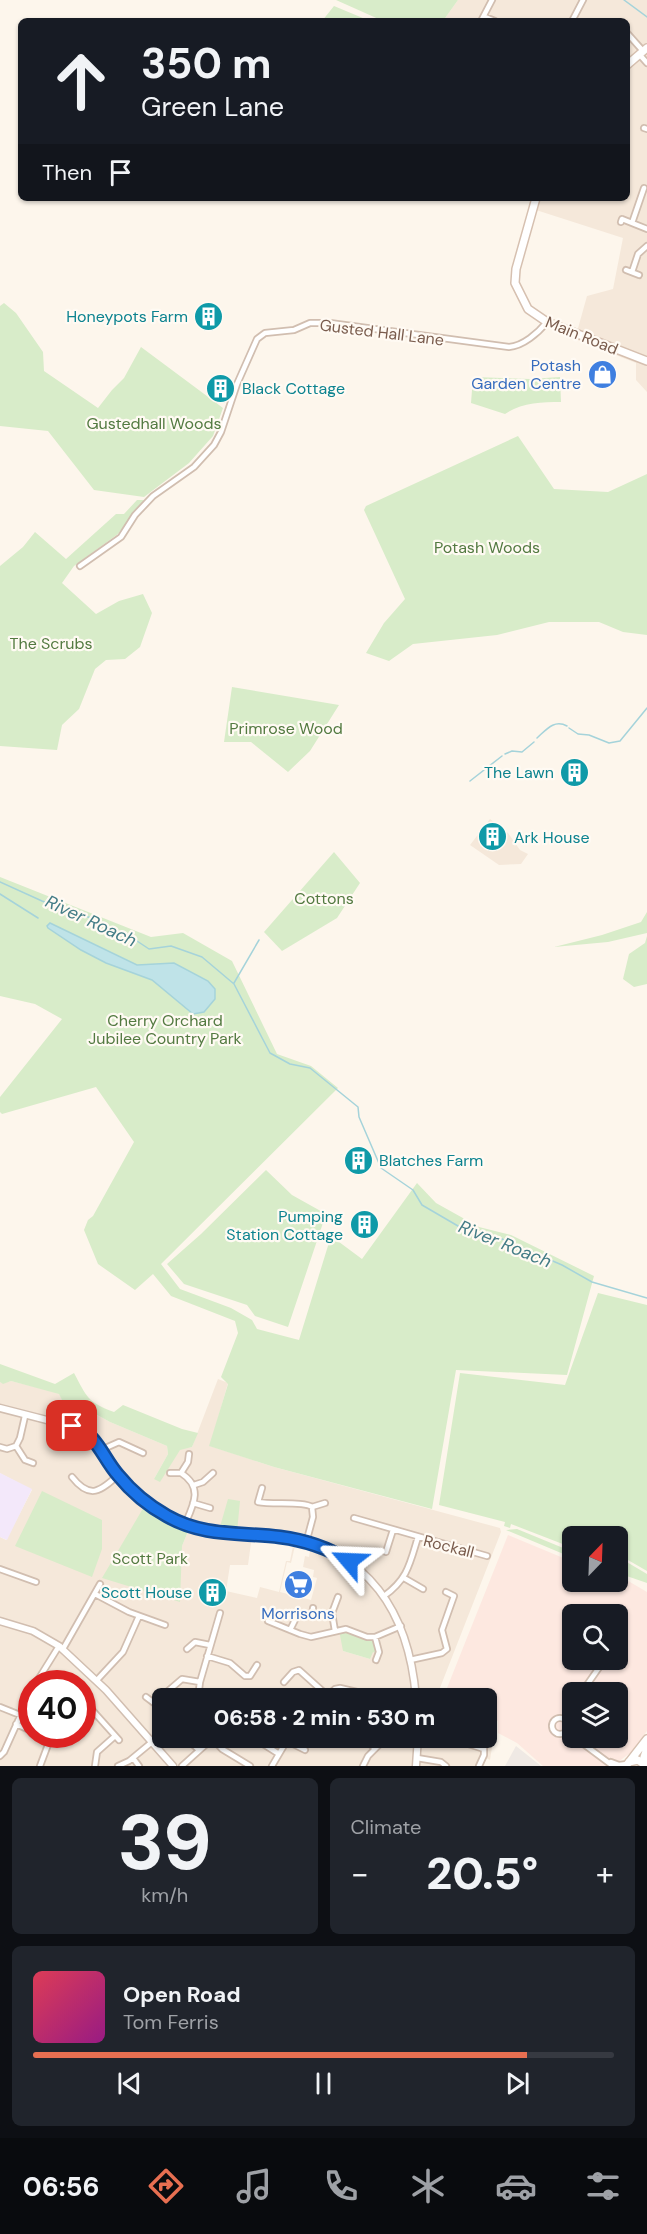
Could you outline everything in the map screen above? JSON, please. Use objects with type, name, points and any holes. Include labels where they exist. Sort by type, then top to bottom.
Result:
[{"type":"main road","points":[[630,62],[643,51]]},
{"type":"main road","name":"Main Road","points":[[535,201],[516,269],[515,283],[528,309],[547,322],[647,361]]},
{"type":"main road","points":[[627,1764],[647,1739]]},
{"type":"main road","points":[[646,1766],[644,1757],[647,1748]]},
{"type":"main road","points":[[627,1764],[638,1760],[646,1766]]},
{"type":"street","points":[[483,18],[492,0]]},
{"type":"street","points":[[574,18],[583,0]]},
{"type":"street","points":[[630,36],[643,51],[647,63]]},
{"type":"street","points":[[632,223],[646,188],[636,185]]},
{"type":"street","points":[[621,222],[622,219],[647,229]]},
{"type":"street","points":[[639,275],[629,271],[638,254],[647,246]]},
{"type":"street","name":"Gusted Hall Lane","points":[[80,566],[121,537],[135,515],[153,496],[194,467],[214,445],[257,339],[265,333],[294,330],[310,323],[330,322],[509,347],[522,344],[547,322]]},
{"type":"street","points":[[0,1408],[78,1428],[90,1435],[118,1475],[146,1501],[185,1524],[217,1533],[278,1536],[334,1553],[354,1565],[367,1574],[384,1596],[401,1626],[414,1688]]},
{"type":"street","points":[[0,1447],[7,1449],[16,1446],[25,1416]]},
{"type":"street","points":[[101,1450],[119,1442],[143,1453]]},
{"type":"street","points":[[16,1446],[26,1460],[33,1463]]},
{"type":"street","points":[[181,1473],[188,1462],[189,1454]]},
{"type":"street","points":[[170,1473],[181,1473],[194,1485]]},
{"type":"street","points":[[194,1485],[203,1482],[213,1473]]},
{"type":"street","points":[[72,1477],[78,1484],[96,1492],[118,1475]]},
{"type":"street","points":[[185,1524],[193,1503],[194,1485]]},
{"type":"street","points":[[262,1488],[258,1502],[280,1505],[303,1503],[312,1507],[325,1503]]},
{"type":"street","points":[[193,1503],[210,1508]]},
{"type":"street","points":[[306,1543],[313,1517],[312,1507]]},
{"type":"street","points":[[354,1518],[418,1536]]},
{"type":"street","points":[[386,1551],[393,1530]]},
{"type":"street","name":"Rockall","points":[[384,1596],[404,1578],[418,1536],[487,1556]]},
{"type":"street","points":[[0,1569],[36,1582]]},
{"type":"street","points":[[404,1578],[423,1589]]},
{"type":"street","points":[[45,1670],[100,1584]]},
{"type":"street","points":[[446,1592],[463,1599]]},
{"type":"street","points":[[94,1594],[139,1616],[165,1625]]},
{"type":"street","points":[[410,1660],[446,1651],[442,1630],[454,1596]]},
{"type":"street","points":[[335,1631],[332,1613],[338,1597]]},
{"type":"street","points":[[290,1630],[297,1616],[312,1615],[313,1608]]},
{"type":"street","points":[[199,1688],[220,1614]]},
{"type":"street","points":[[97,1680],[123,1653],[139,1616]]},
{"type":"street","points":[[0,1621],[49,1638],[97,1680],[152,1742],[133,1758],[118,1766]]},
{"type":"street","points":[[268,1621],[313,1637],[346,1629],[367,1637],[375,1637],[401,1626]]},
{"type":"street","points":[[375,1637],[379,1652],[376,1660]]},
{"type":"street","points":[[187,1649],[195,1642],[210,1645]]},
{"type":"street","points":[[207,1656],[230,1663],[245,1676],[254,1673],[256,1665]]},
{"type":"street","points":[[284,1682],[298,1670],[317,1688]]},
{"type":"street","points":[[146,1697],[155,1705],[182,1679],[200,1682]]},
{"type":"street","points":[[0,1707],[18,1714]]},
{"type":"street","points":[[92,1766],[97,1752],[117,1738],[96,1716]]},
{"type":"street","points":[[562,1719],[555,1719],[552,1728],[557,1734],[562,1733]]},
{"type":"street","points":[[0,1756],[18,1720]]},
{"type":"street","points":[[40,1766],[46,1748]]},
{"type":"street","points":[[157,1748],[173,1766]]},
{"type":"street","points":[[221,1748],[250,1766]]},
{"type":"street","points":[[269,1748],[279,1754]]},
{"type":"street","points":[[272,1766],[283,1748]]},
{"type":"street","points":[[479,1766],[484,1755],[484,1749],[481,1748]]},
{"type":"street","points":[[589,1748],[613,1766]]},
{"type":"street","points":[[363,1766],[375,1749]]},
{"type":"street","points":[[182,1766],[199,1750]]},
{"type":"street","points":[[133,1758],[139,1766]]},
{"type":"street","points":[[234,1766],[238,1759]]},
{"type":"street","points":[[606,1760],[619,1765],[627,1764]]},
{"type":"street","points":[[417,1762],[441,1762],[446,1766]]},
{"type":"shaded area","points":[[458,0],[647,0],[647,392],[636,380],[636,363],[575,339],[587,296],[613,289],[623,238],[536,210],[538,201],[630,201],[630,18],[445,18]]},
{"type":"shaded area","points":[[490,819],[508,833],[520,850],[528,854],[521,864],[499,865],[470,845]]},
{"type":"shaded area","points":[[218,1379],[228,1383],[210,1446],[274,1467],[500,1528],[501,1532],[440,1688],[152,1688],[152,1748],[492,1748],[490,1760],[486,1758],[482,1766],[0,1766],[0,1537],[6,1540],[32,1490],[0,1473],[0,1382],[11,1381],[59,1393],[65,1406],[73,1411],[75,1424],[79,1410],[90,1411],[167,1446],[168,1454],[154,1479],[180,1449],[192,1447]],"holes":[[[145,1505],[176,1524],[189,1529],[182,1546]],[[253,1539],[274,1540],[293,1546],[290,1561],[286,1561],[279,1592],[260,1587],[257,1598],[226,1591],[230,1565],[248,1565]],[[295,1546],[310,1550],[309,1557],[305,1556],[303,1567],[314,1570],[313,1577],[317,1578],[311,1600],[280,1592],[287,1562],[291,1563]],[[371,1637],[370,1659],[343,1651]]]},
{"type":"shaded area","points":[[0,1473],[32,1489],[7,1540],[0,1537]]},
{"type":"shaded area","points":[[508,1535],[562,1557],[562,1592],[628,1592],[628,1581],[647,1592],[647,1731],[630,1753],[618,1762],[612,1759],[606,1760],[608,1766],[543,1766],[517,1743],[498,1733],[497,1688],[447,1688]]},
{"type":"shaded area","points":[[516,1746],[541,1766],[505,1766]]},
{"type":"green space","points":[[336,0],[458,0],[445,18],[376,18]]},
{"type":"green space","points":[[334,6],[363,18],[324,18]]},
{"type":"green space","name":"Gustedhall Woods","points":[[4,303],[16,313],[43,352],[44,371],[98,408],[124,378],[141,347],[223,408],[213,436],[189,463],[144,497],[94,490],[48,431],[0,426],[0,306]]},
{"type":"green space","points":[[473,377],[530,379],[560,377],[561,402],[524,405],[505,414],[471,403]]},
{"type":"green space","name":"Potash Woods","points":[[518,436],[554,489],[608,492],[647,474],[647,635],[623,632],[599,622],[549,622],[497,635],[413,644],[389,661],[366,653],[384,623],[405,599],[364,510],[366,506]]},
{"type":"green space","name":"The Scrubs","points":[[137,500],[144,500],[118,534],[74,566],[62,583],[96,614],[119,601],[143,594],[152,613],[140,647],[125,659],[106,660],[95,669],[79,709],[62,725],[57,750],[0,746],[0,566],[23,547],[35,532],[66,559],[116,514],[124,514]]},
{"type":"green space","name":"Primrose Wood","points":[[232,687],[339,705],[310,751],[288,772],[251,742],[224,742]]},
{"type":"green space","name":"Cottons","points":[[334,852],[360,883],[337,918],[282,951],[264,932]]},
{"type":"green space","name":"Cherry Orchard Jubilee Country Park","points":[[0,877],[151,937],[183,933],[232,961],[277,1054],[311,1066],[338,1088],[161,1264],[180,1289],[231,1308],[252,1320],[257,1329],[299,1340],[331,1236],[362,1259],[417,1183],[436,1203],[479,1227],[511,1235],[594,1276],[567,1375],[456,1370],[432,1509],[274,1467],[209,1446],[228,1384],[221,1377],[238,1333],[235,1321],[171,1296],[153,1274],[135,1290],[98,1264],[84,1230],[134,1142],[96,1087],[2,1114],[0,1112],[0,1097],[62,1019],[35,1004],[0,996]]},
{"type":"green space","points":[[647,912],[647,933],[608,942],[554,947],[641,922]]},
{"type":"green space","points":[[647,936],[647,984],[634,987],[623,979],[629,954],[645,943]]},
{"type":"green space","points":[[266,1170],[292,1195],[326,1214],[288,1327],[255,1316],[247,1305],[184,1284],[167,1264]]},
{"type":"green space","points":[[598,1293],[647,1305],[647,1571],[628,1560],[628,1526],[562,1526],[562,1544],[511,1524],[510,1528],[504,1526],[505,1522],[439,1505],[460,1373],[565,1385]]},
{"type":"green space","points":[[0,1364],[55,1384],[74,1373],[89,1398],[98,1405],[114,1412],[123,1405],[182,1429],[198,1433],[192,1447],[180,1450],[160,1482],[154,1479],[168,1454],[167,1446],[90,1411],[79,1410],[74,1425],[70,1423],[73,1411],[65,1406],[59,1394],[11,1381],[3,1384],[0,1382]]},
{"type":"green space","points":[[42,1491],[102,1520],[102,1549],[92,1577],[15,1546]]},
{"type":"green space","points":[[228,1499],[240,1501],[237,1532],[219,1530]]},
{"type":"green space","name":"Scott Park","points":[[145,1505],[176,1524],[189,1529],[182,1546],[180,1602],[102,1578]]},
{"type":"green space","points":[[517,1529],[562,1547],[562,1553],[506,1530]]},
{"type":"green space","points":[[628,1563],[647,1574],[647,1583],[628,1576]]},
{"type":"green space","points":[[339,1630],[363,1636],[375,1637],[378,1648],[376,1653],[373,1652],[370,1659],[343,1651]]},
{"type":"water","points":[[50,923],[137,965],[174,963],[208,981],[215,989],[215,999],[204,1012],[193,1014],[152,980],[106,963],[81,950],[48,928]]},
{"type":"waterway","points":[[624,0],[647,17]]},
{"type":"waterway","points":[[569,728],[578,734],[589,735],[609,743],[620,741],[647,708]]},
{"type":"waterway","points":[[537,738],[554,725],[567,726]]},
{"type":"waterway","points":[[505,754],[512,751],[522,752],[534,742]]},
{"type":"waterway","points":[[470,781],[502,756]]},
{"type":"waterway","name":"River Roach","points":[[0,882],[42,901],[94,919],[106,928],[125,933],[149,949],[171,946],[202,957],[234,984],[270,1053],[290,1064],[310,1068],[358,1107],[359,1117],[381,1168],[413,1190],[422,1205],[470,1233],[502,1239],[562,1265],[592,1282],[647,1298]]},
{"type":"waterway","points":[[0,894],[38,918]]},
{"type":"waterway","points":[[234,983],[259,940]]},
{"type":"place","name":"Honeypots Farm","points":[[209,316]]},
{"type":"place","name":"Potash Garden Centre","points":[[602,374]]},
{"type":"place","name":"Black Cottage","points":[[221,388]]},
{"type":"place","name":"The Lawn","points":[[575,772]]},
{"type":"place","name":"Ark House","points":[[493,837]]},
{"type":"place","name":"Blatches Farm","points":[[358,1160]]},
{"type":"place","name":"Pumping Station Cottage","points":[[364,1225]]},
{"type":"place","name":"Morrisons","points":[[298,1585]]},
{"type":"place","name":"Scott House","points":[[213,1592]]},
{"type":"route","points":[[72,1426],[87,1433],[96,1441],[123,1481],[153,1506],[176,1520],[217,1533],[291,1539],[325,1549],[349,1561]]}]
